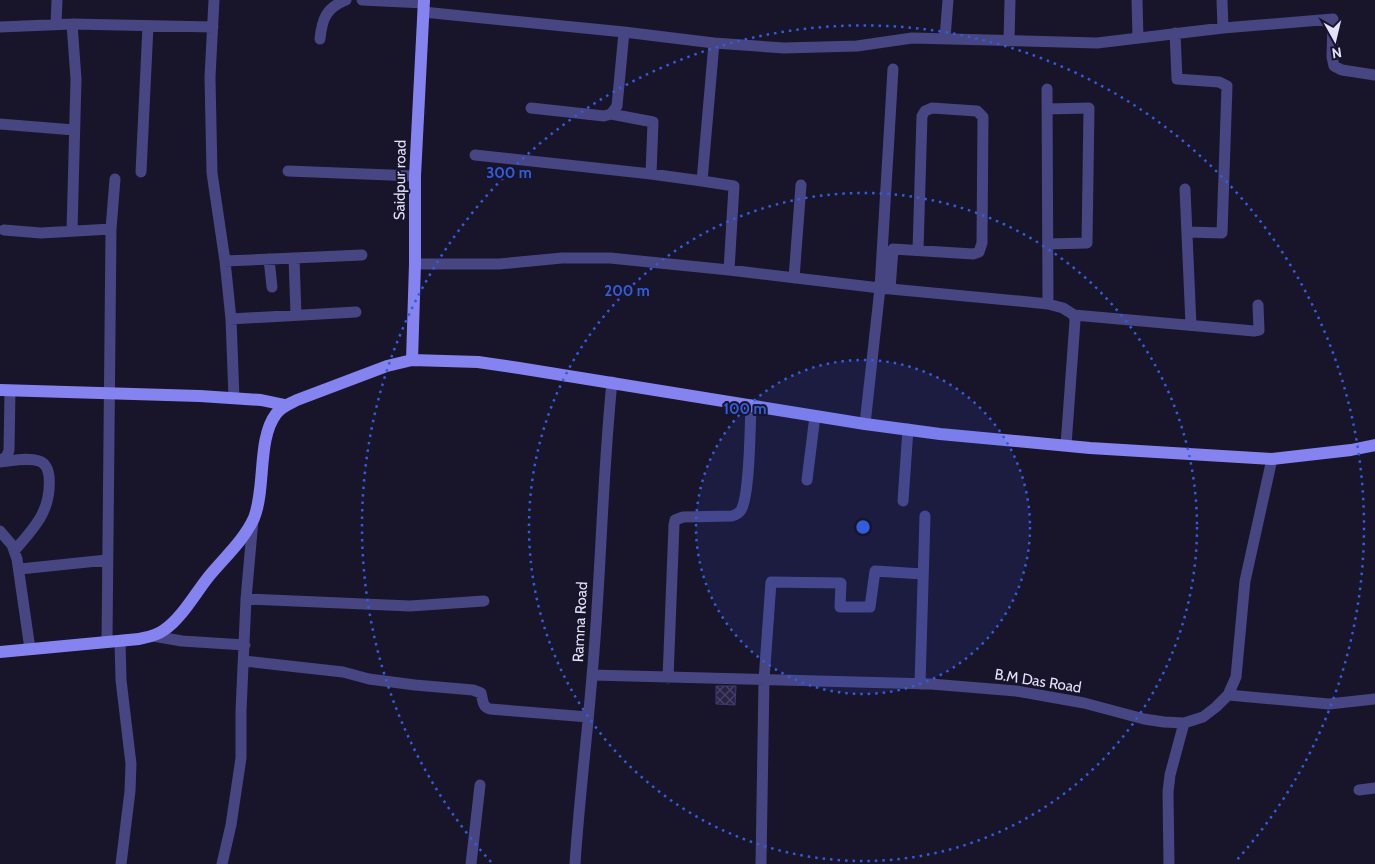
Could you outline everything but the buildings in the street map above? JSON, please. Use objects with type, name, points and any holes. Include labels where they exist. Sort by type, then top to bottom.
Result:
[{"type":"main road","name":"Saidpur road","points":[[412,360],[415,176],[424,5]]},
{"type":"main road","points":[[0,652],[120,641],[153,636],[173,623],[241,538],[254,518],[260,498],[264,451],[269,429],[275,415],[285,406],[387,366],[412,360],[478,362],[865,424],[1066,445],[1272,459],[1351,450],[1375,445]]},
{"type":"main road","points":[[5,390],[234,398],[261,400],[285,406]]},
{"type":"street","points":[[56,25],[57,0]]},
{"type":"street","points":[[214,0],[210,77],[212,173],[225,261],[231,319],[234,398]]},
{"type":"street","points":[[320,39],[322,20],[335,6],[346,0]]},
{"type":"street","points":[[362,0],[424,5],[714,43],[784,48],[848,46],[912,38],[1097,43],[1223,28],[1333,19],[1332,58],[1334,66],[1342,70],[1375,75]]},
{"type":"street","points":[[945,38],[948,0]]},
{"type":"street","points":[[1009,41],[1010,0]]},
{"type":"street","points":[[1137,0],[1138,38]]},
{"type":"street","points":[[1222,0],[1223,28]]},
{"type":"street","points":[[72,24],[76,79],[72,231]]},
{"type":"street","points":[[0,27],[72,24],[213,27]]},
{"type":"street","points":[[141,172],[148,26]]},
{"type":"street","points":[[611,114],[617,106],[624,32]]},
{"type":"street","points":[[1175,33],[1177,79],[1219,82],[1227,86],[1222,233],[1187,232]]},
{"type":"street","points":[[702,181],[714,43]]},
{"type":"street","points":[[885,289],[893,69]]},
{"type":"street","points":[[1047,90],[1048,304]]},
{"type":"street","points":[[531,108],[604,116],[611,114],[653,122],[651,174]]},
{"type":"street","points":[[865,424],[885,289],[893,249],[973,254],[978,252],[982,243],[983,117],[977,111],[932,108],[925,111],[922,116],[918,250]]},
{"type":"street","points":[[1047,109],[1089,108],[1087,243],[1048,244]]},
{"type":"street","points":[[0,124],[74,130]]},
{"type":"street","points":[[475,155],[651,174],[734,186],[729,270]]},
{"type":"street","points":[[288,171],[415,176]]},
{"type":"street","points":[[107,642],[111,229],[114,179]]},
{"type":"street","points":[[794,278],[801,186]]},
{"type":"street","points":[[1185,189],[1192,325]]},
{"type":"street","points":[[4,230],[41,233],[111,229]]},
{"type":"street","points":[[225,261],[362,255]]},
{"type":"street","points":[[294,258],[296,315]]},
{"type":"street","points":[[415,264],[499,264],[562,258],[610,258],[885,289],[1048,304],[1063,308],[1074,315],[1254,331],[1259,330],[1258,305]]},
{"type":"street","points":[[269,259],[272,287]]},
{"type":"street","points":[[231,319],[356,312]]},
{"type":"street","points":[[1066,445],[1076,320],[1074,315]]},
{"type":"street","name":"Ramna Road","points":[[575,864],[592,675],[602,489],[612,382]]},
{"type":"street","points":[[0,462],[7,456],[9,450],[5,390]]},
{"type":"street","points":[[668,678],[675,520],[683,517],[732,516],[738,514],[742,508],[747,474],[751,405]]},
{"type":"street","points":[[807,480],[815,416]]},
{"type":"street","points":[[903,501],[908,429]]},
{"type":"street","name":"B.M Das Road","points":[[592,675],[920,684],[1016,691],[1084,703],[1144,719],[1164,722],[1184,722],[1203,717],[1228,695],[1236,677],[1245,581],[1272,459]]},
{"type":"street","points":[[0,462],[41,461],[49,471],[50,494],[46,507],[40,519],[14,551]]},
{"type":"street","points":[[920,684],[925,516]]},
{"type":"street","points":[[222,864],[231,826],[241,758],[246,599],[254,518]]},
{"type":"street","points":[[0,531],[12,545],[20,569],[30,649]]},
{"type":"street","points":[[20,569],[107,560]]},
{"type":"street","points":[[761,864],[764,680],[771,582],[841,583],[840,607],[870,607],[875,571],[923,574]]},
{"type":"street","points":[[246,599],[410,606],[484,601]]},
{"type":"street","points":[[153,636],[182,641],[245,645]]},
{"type":"street","points":[[120,641],[121,680],[131,764],[121,864]]},
{"type":"street","points":[[244,661],[343,672],[370,679],[407,684],[473,690],[481,694],[483,704],[486,708],[490,709],[588,717]]},
{"type":"street","points":[[1228,695],[1329,704],[1375,699]]},
{"type":"street","points":[[1169,864],[1168,792],[1170,775],[1184,722]]},
{"type":"street","points":[[471,864],[480,785]]},
{"type":"street","points":[[1359,790],[1375,788]]}]
